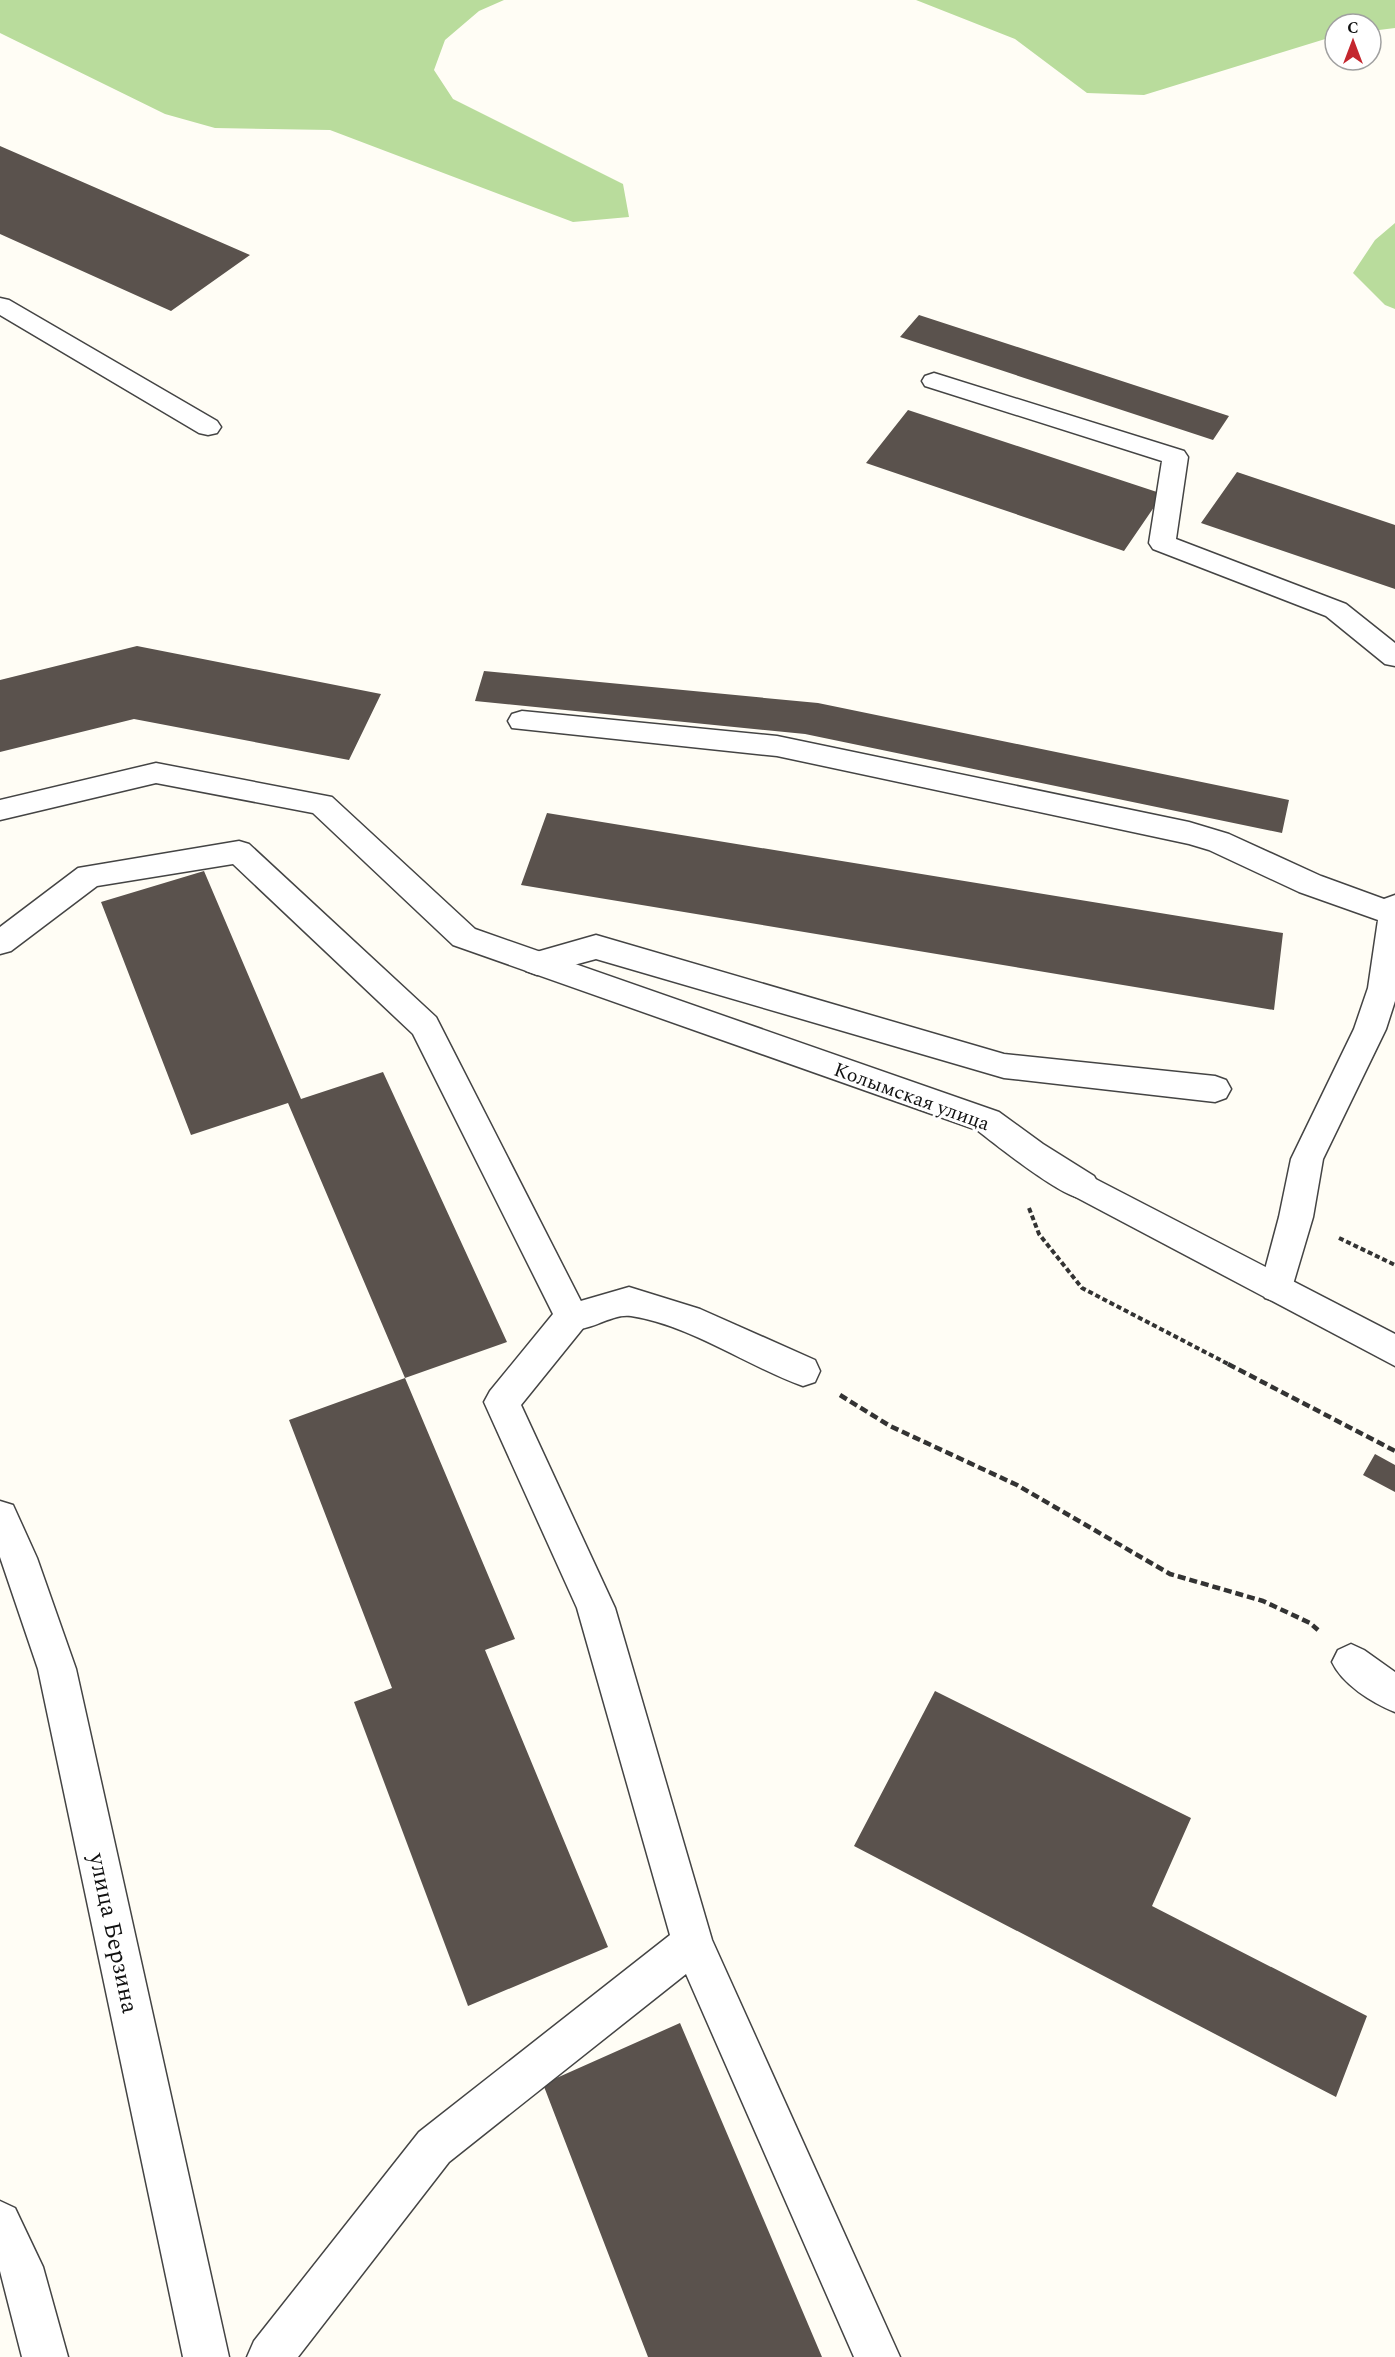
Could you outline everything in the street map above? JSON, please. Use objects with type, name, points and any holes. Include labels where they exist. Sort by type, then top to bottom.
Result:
[{"type":"street","points":[[0,305],[208,427]]},
{"type":"street","points":[[934,381],[1175,457],[1162,543],[1336,610],[1395,657]]},
{"type":"street","points":[[522,722],[777,746],[1189,833],[1220,842],[1310,884],[1394,910],[1384,988],[1370,1029],[1307,1159],[1296,1217],[1277,1288]]},
{"type":"street","name":"Колымская улица","points":[[0,810],[156,773],[322,804],[464,937],[988,1121],[1031,1153],[1082,1185],[1395,1351]]},
{"type":"street","points":[[0,943],[89,876],[239,852],[425,1026],[572,1317]]},
{"type":"street","points":[[537,963],[597,947],[1004,1066],[1215,1089]]},
{"type":"street","points":[[803,1371],[688,1319],[629,1301],[572,1317],[502,1402],[597,1608],[693,1943],[877,2357]]},
{"type":"street","name":"улица Берзина","points":[[0,1516],[19,1558],[57,1669],[206,2357]]},
{"type":"street","points":[[1351,1662],[1395,1694]]},
{"type":"street","points":[[270,2357],[434,2147],[693,1943]]},
{"type":"street","points":[[0,2223],[21,2267],[45,2357]]},
{"type":"path","points":[[1028,1204],[1039,1234],[1082,1288],[1395,1451]]},
{"type":"path","points":[[803,1371],[890,1426],[1017,1485],[1170,1574],[1263,1601],[1310,1623],[1351,1662]]},
{"type":"green space","points":[[0,0],[504,0],[479,11],[445,40],[434,70],[453,99],[623,184],[629,217],[573,222],[330,130],[215,128],[165,114],[0,33]]},
{"type":"green space","points":[[916,0],[1395,0],[1395,28],[1383,30],[1383,12],[1323,12],[1323,40],[1144,95],[1087,93],[1015,39]]},
{"type":"green space","points":[[1395,223],[1395,309],[1385,305],[1353,273],[1375,240]]},
{"type":"building","points":[[0,146],[250,255],[171,311],[0,234]]},
{"type":"building","points":[[919,315],[1229,416],[1213,440],[900,337]]},
{"type":"building","points":[[908,410],[1163,494],[1124,551],[866,463]]},
{"type":"building","points":[[1237,472],[1395,525],[1395,589],[1201,523]]},
{"type":"building","points":[[137,646],[381,694],[349,760],[134,719],[0,752],[0,680]]},
{"type":"building","points":[[484,671],[818,703],[1289,800],[1282,833],[805,734],[475,701]]},
{"type":"building","points":[[547,813],[1283,933],[1274,1010],[521,885]]},
{"type":"building","points":[[204,871],[301,1099],[383,1072],[507,1342],[405,1378],[288,1103],[191,1135],[101,902]]},
{"type":"building","points":[[405,1378],[515,1639],[485,1650],[608,1947],[468,2006],[354,1702],[392,1688],[289,1420]]},
{"type":"building","points":[[1375,1454],[1395,1465],[1395,1492],[1363,1475]]},
{"type":"building","points":[[935,1691],[1191,1818],[1152,1906],[1367,2016],[1336,2097],[854,1846]]},
{"type":"building","points":[[680,2023],[822,2357],[648,2357],[543,2084]]}]
